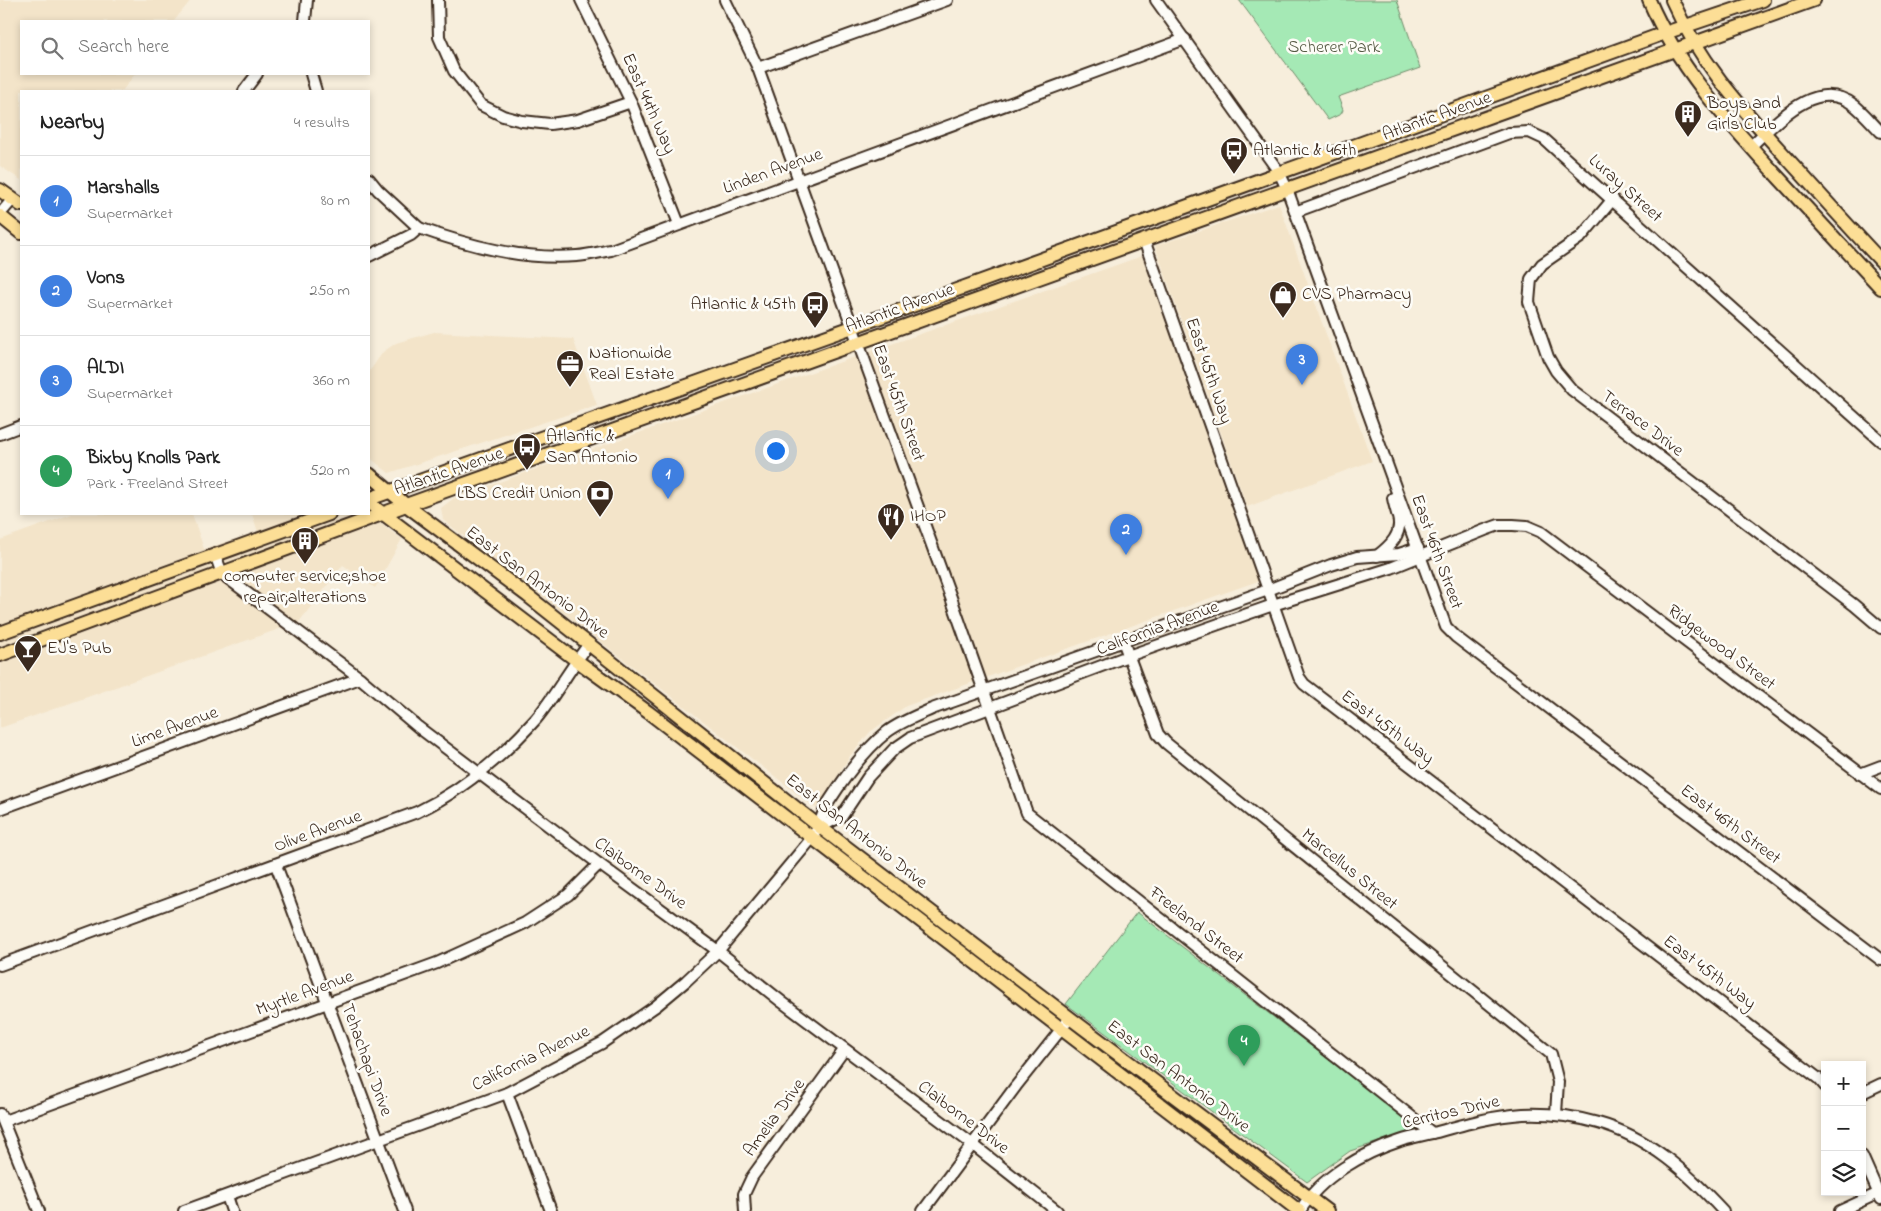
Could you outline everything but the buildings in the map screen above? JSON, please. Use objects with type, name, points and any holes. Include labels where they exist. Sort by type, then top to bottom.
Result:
[{"type":"main road","points":[[1649,0],[1675,50],[1705,93],[1881,288]]},
{"type":"main road","points":[[1672,0],[1684,27],[1716,78],[1881,261]]},
{"type":"main road","name":"Atlantic Avenue","points":[[370,500],[390,490],[853,327],[1665,33],[1763,0]]},
{"type":"main road","name":"Atlantic Avenue","points":[[0,654],[222,574],[383,513],[1814,0]]},
{"type":"main road","points":[[0,190],[17,202]]},
{"type":"main road","points":[[0,215],[20,232]]},
{"type":"main road","name":"East San Antonio Drive","points":[[370,475],[406,505],[589,644],[820,827],[1070,1018],[1328,1211]]},
{"type":"main road","name":"East San Antonio Drive","points":[[370,502],[1300,1211]]},
{"type":"main road","points":[[0,633],[326,515]]},
{"type":"street","points":[[305,20],[306,0]]},
{"type":"street","points":[[438,0],[439,37],[454,71],[481,105],[503,116],[522,121],[550,124],[578,120],[631,102]]},
{"type":"street","name":"East 44th Way","points":[[581,0],[631,102],[679,224]]},
{"type":"street","name":"East 45th Street","points":[[725,0],[758,68],[800,180],[989,708]]},
{"type":"street","points":[[758,68],[947,0]]},
{"type":"street","name":"East 46th Street","points":[[1156,0],[1279,172],[1287,189],[1446,627],[1456,637],[1881,960]]},
{"type":"street","name":"Linden Avenue","points":[[419,228],[485,249],[541,257],[578,256],[611,250],[1185,39]]},
{"type":"street","points":[[245,90],[256,75]]},
{"type":"street","points":[[311,75],[316,90]]},
{"type":"street","points":[[1751,146],[1764,133],[1803,102],[1815,96],[1839,97],[1853,104],[1881,132]]},
{"type":"street","name":"Luray Street","points":[[1295,212],[1509,133],[1529,132],[1544,139],[1881,441]]},
{"type":"street","points":[[370,180],[419,228],[412,235],[370,256]]},
{"type":"street","name":"Terrace Drive","points":[[1613,200],[1581,237],[1542,264],[1531,279],[1529,302],[1548,357],[1556,371],[1572,390],[1854,605],[1881,628]]},
{"type":"street","points":[[0,215],[17,202]]},
{"type":"street","name":"East 45th Way","points":[[1144,240],[1299,677],[1304,684],[1737,1014],[1821,1081]]},
{"type":"street","points":[[0,434],[20,426]]},
{"type":"street","points":[[1377,556],[1390,545],[1399,531],[1399,519],[1393,499],[1396,490]]},
{"type":"street","name":"California Avenue","points":[[184,1211],[507,1093],[602,1043],[656,1006],[718,951],[812,838],[820,827],[827,805],[856,762],[887,732],[915,716],[1357,557],[1419,551],[1499,525],[1527,526],[1541,532]]},
{"type":"street","name":"Ridgewood Street","points":[[1541,532],[1881,789]]},
{"type":"street","name":"California Avenue","points":[[820,827],[842,816],[868,777],[894,749],[910,738],[1128,656],[1274,604],[1391,568],[1419,551]]},
{"type":"street","points":[[215,554],[222,574]]},
{"type":"street","name":"Claiborne Drive","points":[[222,574],[360,678],[418,727],[718,951],[844,1050],[972,1144],[1057,1211]]},
{"type":"street","name":"Marcellus Street","points":[[1123,641],[1153,725],[1166,743],[1551,1054],[1558,1082],[1556,1114]]},
{"type":"street","name":"Olive Avenue","points":[[0,965],[276,865],[417,812],[438,802],[480,774],[536,718],[589,644]]},
{"type":"street","name":"Lime Avenue","points":[[0,810],[360,678]]},
{"type":"street","name":"Freeland Street","points":[[989,708],[1027,813],[1432,1133]]},
{"type":"street","points":[[1860,774],[1881,766]]},
{"type":"street","name":"Myrtle Avenue","points":[[2,1118],[438,963],[525,923],[568,895],[599,864]]},
{"type":"street","name":"Tehachapi Drive","points":[[276,865],[405,1211]]},
{"type":"street","points":[[923,1211],[972,1144],[1070,1018]]},
{"type":"street","name":"Amelia Drive","points":[[745,1211],[744,1194],[752,1177],[844,1050]]},
{"type":"street","points":[[1866,1091],[1881,1084]]},
{"type":"street","points":[[507,1093],[551,1211]]},
{"type":"street","name":"Cerritos Drive","points":[[1300,1211],[1309,1196],[1340,1169],[1400,1141],[1480,1120],[1522,1114],[1556,1114],[1598,1123],[1633,1136],[1660,1153],[1684,1172],[1723,1211]]},
{"type":"street","points":[[2,1118],[39,1211]]},
{"type":"street","points":[[1840,1211],[1880,1195],[1866,1165]]},
{"type":"street","points":[[227,1196],[232,1211]]},
{"type":"shaded area","points":[[0,0],[191,0],[175,20],[20,20],[20,75],[134,75],[123,90],[20,90],[20,179],[0,166]]},
{"type":"shaded area","points":[[1279,204],[1372,461],[1247,507],[1155,246]]},
{"type":"shaded area","points":[[1142,256],[1258,581],[906,706],[870,732],[850,756],[817,809],[443,520],[441,508],[454,498]]},
{"type":"shaded area","points":[[434,332],[573,339],[597,405],[389,473],[370,458],[370,371],[383,352],[396,343]]},
{"type":"shaded area","points":[[69,515],[192,515],[204,549],[258,532],[252,515],[368,515],[402,539],[375,588],[343,565],[299,622],[0,728],[0,540]]},
{"type":"green space","name":"Scherer Park","points":[[1239,0],[1397,0],[1420,68],[1338,97],[1343,110],[1341,114],[1328,120]]},
{"type":"green space","points":[[1137,912],[1419,1129],[1350,1151],[1307,1182],[1066,1004]]},
{"type":"place","name":"Boys and Girls Club","points":[[1688,138]]},
{"type":"place","name":"Atlantic & 46th","points":[[1234,175]]},
{"type":"place","name":"CVS Pharmacy","points":[[1283,319]]},
{"type":"place","name":"Atlantic & 45th","points":[[815,329]]},
{"type":"place","name":"ALDI","points":[[1302,385]]},
{"type":"place","name":"Nationwide Real Estate","points":[[570,388]]},
{"type":"place","name":"Atlantic & San Antonio","points":[[527,471]]},
{"type":"place","name":"Marshalls","points":[[668,499]]},
{"type":"place","name":"LBS Credit Union","points":[[600,518]]},
{"type":"place","name":"IHOP","points":[[891,541]]},
{"type":"place","name":"Vons","points":[[1126,555]]},
{"type":"place","name":"computer service;shoe repair;alterations","points":[[305,565]]},
{"type":"place","name":"EJ's Pub","points":[[28,673]]},
{"type":"place","name":"Bixby Knolls Park","points":[[1244,1066]]}]
